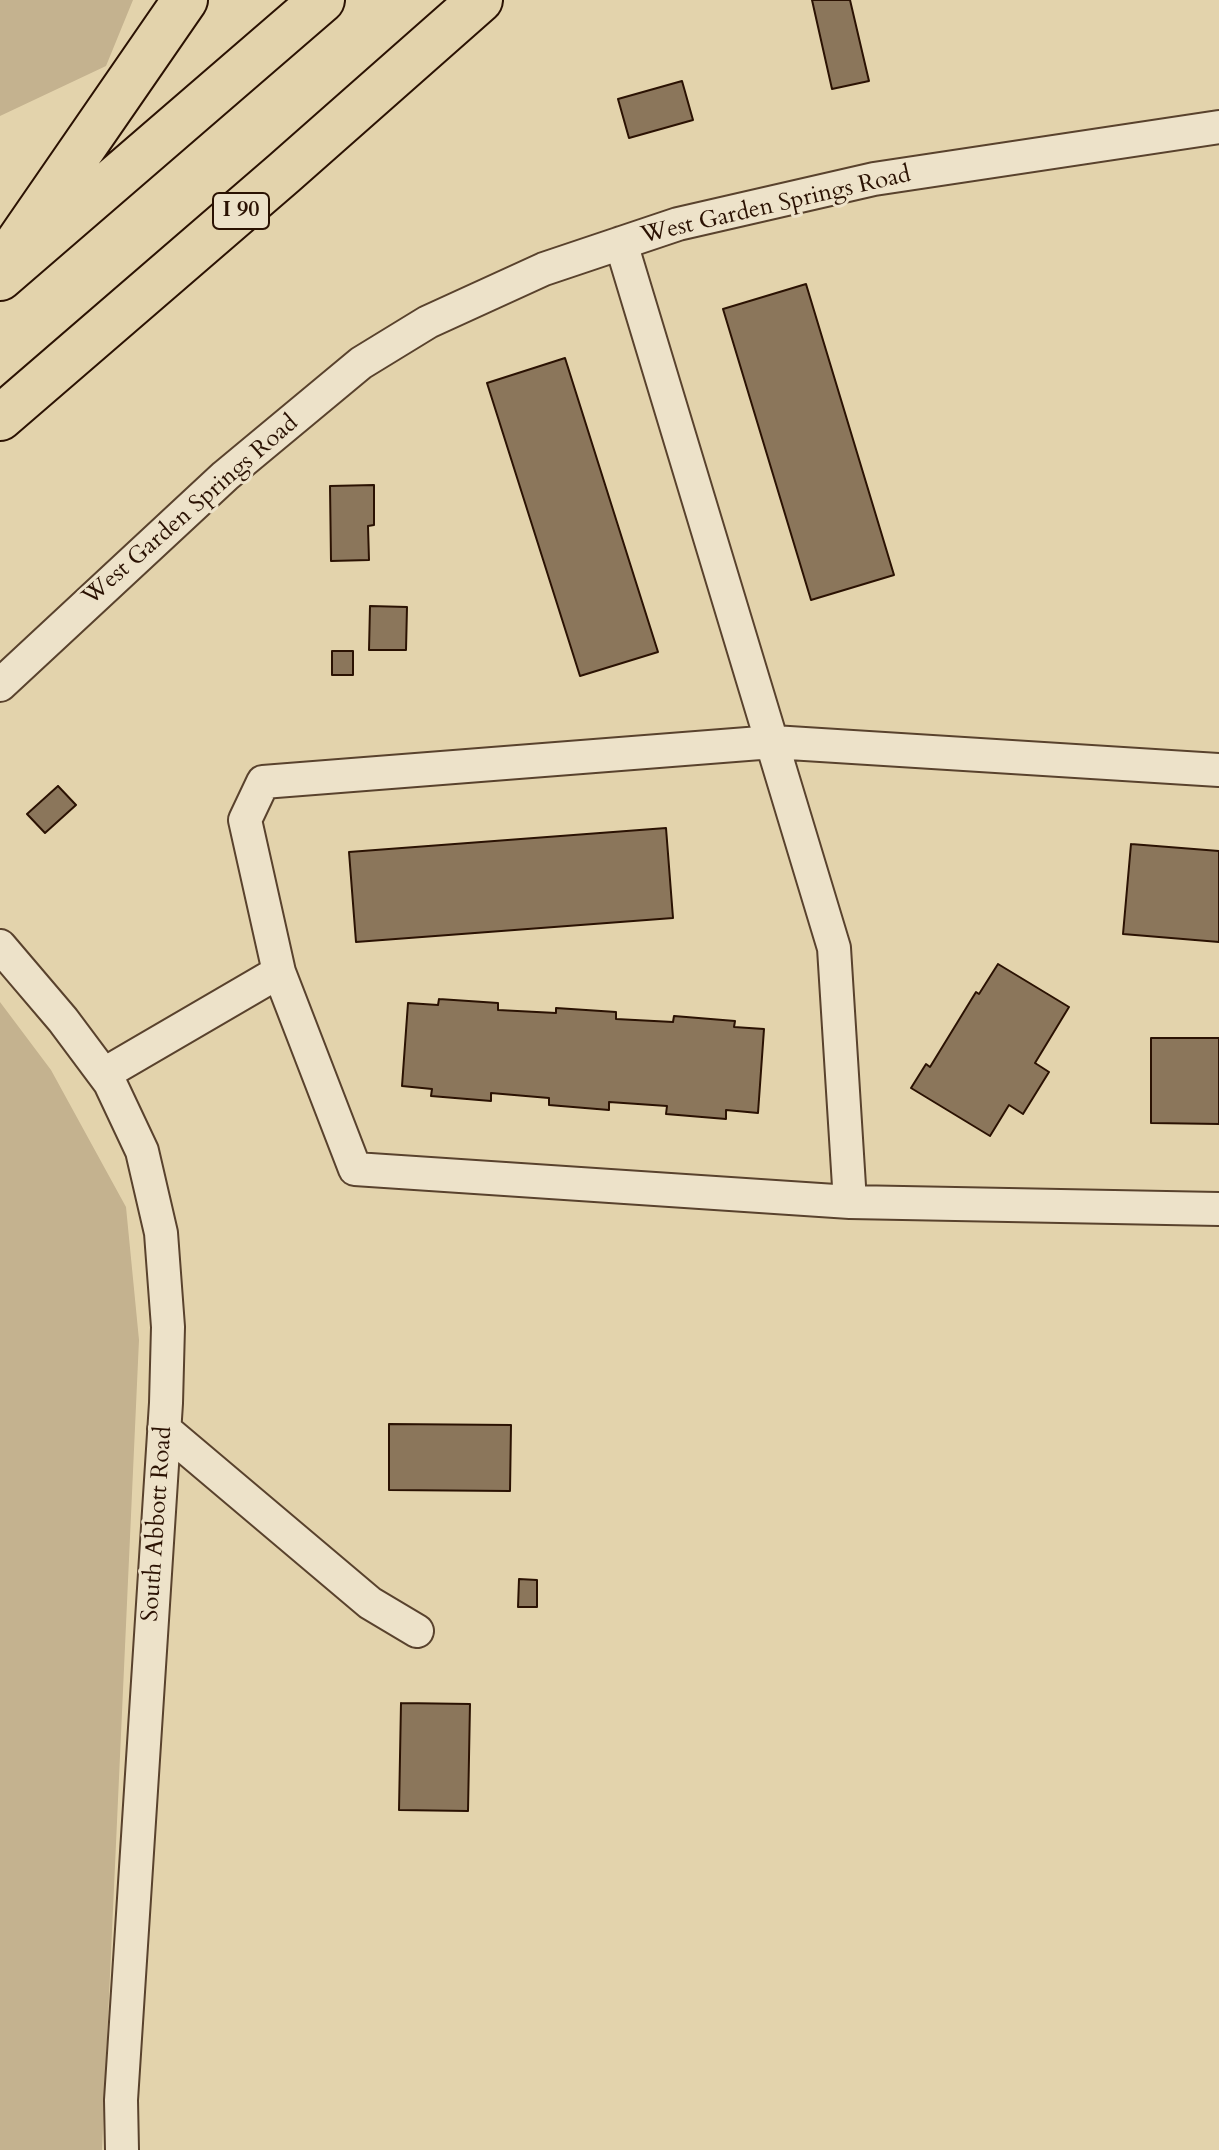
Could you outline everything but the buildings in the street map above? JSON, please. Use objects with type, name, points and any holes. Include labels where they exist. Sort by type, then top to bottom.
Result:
[{"type":"highway","points":[[0,268],[185,0]]},
{"type":"highway","points":[[0,278],[322,0]]},
{"type":"highway","name":"I 90","points":[[0,418],[480,0]]},
{"type":"street","name":"West Garden Springs Road","points":[[0,685],[225,476],[361,363],[428,322],[544,269],[678,224],[874,179],[1219,127]]},
{"type":"street","points":[[621,243],[834,948],[850,1202]]},
{"type":"street","points":[[1219,770],[773,742],[263,782],[245,820],[279,972],[355,1169],[850,1202],[1219,1209]]},
{"type":"street","name":"South Abbott Road","points":[[0,946],[104,1074],[126,1113],[142,1151],[161,1233],[168,1327],[164,1429],[121,2100],[122,2150]]},
{"type":"street","points":[[104,1074],[279,972]]},
{"type":"street","points":[[164,1429],[370,1603],[417,1631]]},
{"type":"shaded area","points":[[0,0],[133,0],[106,66],[0,116]]},
{"type":"shaded area","points":[[0,1002],[51,1070],[126,1207],[139,1340],[102,2150],[0,2150]]}]
